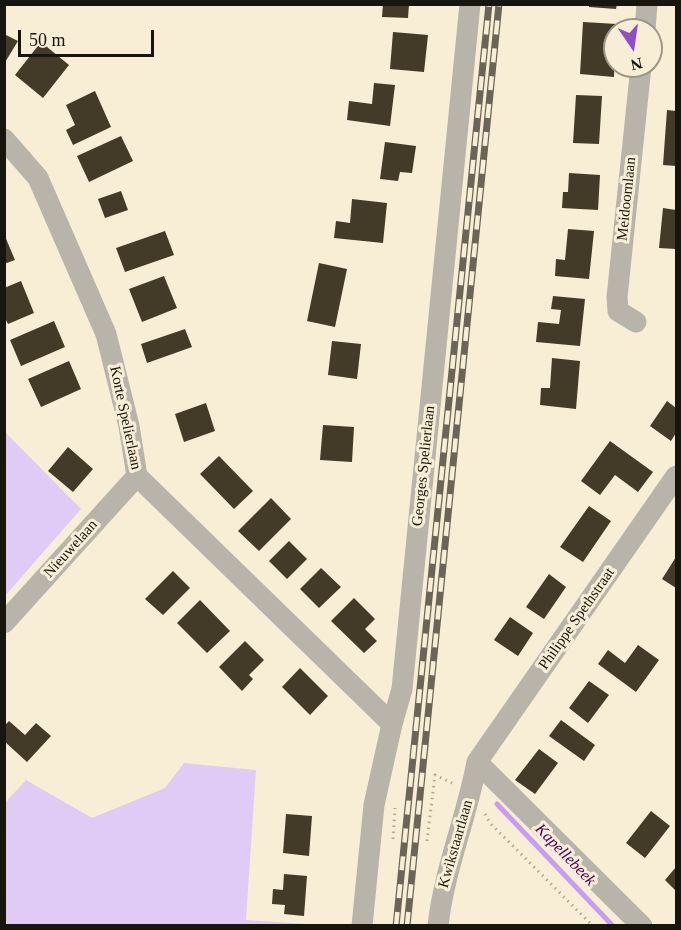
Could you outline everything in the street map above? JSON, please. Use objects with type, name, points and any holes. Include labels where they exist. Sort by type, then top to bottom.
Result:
[{"type":"street","name":"Georges Spelierlaan","points":[[362,926],[374,805],[402,689],[470,4]]},
{"type":"street","name":"Meidoornlaan","points":[[636,322],[618,311],[617,297],[640,78]]},
{"type":"street","name":"Korte Spelierlaan","points":[[4,140],[38,178],[106,334],[129,426],[137,476],[392,724]]},
{"type":"street","name":"Nieuwelaan","points":[[4,623],[137,476]]},
{"type":"street","name":"Philippe Spethstraat","points":[[477,762],[676,476]]},
{"type":"street","name":"Kwikstaartlaan","points":[[438,926],[441,898],[472,792],[477,762]]},
{"type":"street","points":[[477,762],[642,926]]},
{"type":"path","points":[[427,842],[435,775],[472,792],[490,823],[593,926]]},
{"type":"shaded area","points":[[5,432],[81,509],[5,596]]},
{"type":"shaded area","points":[[184,763],[256,770],[246,920],[323,925],[5,925],[5,803],[26,780],[92,818],[165,788]]},
{"type":"building","points":[[383,4],[409,4],[408,18],[382,17]]},
{"type":"building","points":[[589,4],[617,4],[616,9],[589,7]]},
{"type":"building","points":[[583,22],[603,23],[603,76],[580,74]]},
{"type":"building","points":[[393,32],[428,35],[424,72],[390,69]]},
{"type":"building","points":[[4,34],[18,41],[4,64]]},
{"type":"building","points":[[41,42],[69,65],[43,98],[15,75]]},
{"type":"building","points":[[374,83],[395,85],[390,126],[347,120],[349,101],[372,104]]},
{"type":"building","points":[[95,91],[111,127],[73,145],[66,130],[75,125],[66,105]]},
{"type":"building","points":[[576,95],[602,96],[599,144],[573,143]]},
{"type":"building","points":[[667,110],[676,111],[676,166],[663,165]]},
{"type":"building","points":[[121,136],[133,161],[89,182],[77,156]]},
{"type":"building","points":[[385,142],[416,146],[412,173],[400,172],[398,181],[380,179]]},
{"type":"building","points":[[569,173],[600,175],[598,210],[562,208],[563,192],[568,192]]},
{"type":"building","points":[[121,191],[128,210],[105,218],[98,199]]},
{"type":"building","points":[[352,199],[387,203],[383,243],[334,238],[336,221],[350,223]]},
{"type":"building","points":[[663,208],[676,210],[676,249],[659,248]]},
{"type":"building","points":[[568,229],[594,231],[589,279],[555,276],[556,259],[565,260]]},
{"type":"building","points":[[165,231],[174,255],[125,272],[116,248]]},
{"type":"building","points":[[4,234],[15,260],[4,264]]},
{"type":"building","points":[[319,263],[347,269],[335,327],[307,321]]},
{"type":"building","points":[[164,276],[177,308],[142,322],[129,289]]},
{"type":"building","points":[[21,281],[34,313],[8,324],[4,316],[4,288]]},
{"type":"building","points":[[553,296],[585,299],[580,346],[536,342],[538,322],[559,324],[561,310],[551,309]]},
{"type":"building","points":[[54,321],[65,347],[21,366],[10,340]]},
{"type":"building","points":[[185,329],[192,347],[147,363],[141,344]]},
{"type":"building","points":[[332,341],[361,344],[357,379],[328,375]]},
{"type":"building","points":[[552,358],[580,361],[576,409],[540,405],[541,388],[550,388]]},
{"type":"building","points":[[69,361],[81,389],[41,407],[28,379]]},
{"type":"building","points":[[667,401],[676,408],[676,433],[671,441],[650,426]]},
{"type":"building","points":[[206,403],[215,431],[184,442],[175,414]]},
{"type":"building","points":[[323,425],[354,427],[352,462],[320,460]]},
{"type":"building","points":[[610,441],[653,472],[638,492],[615,475],[600,495],[581,481]]},
{"type":"building","points":[[68,447],[93,469],[73,492],[48,471]]},
{"type":"building","points":[[219,456],[253,491],[234,509],[200,474]]},
{"type":"building","points":[[271,498],[291,519],[259,551],[238,531]]},
{"type":"building","points":[[589,506],[611,521],[583,562],[560,547]]},
{"type":"building","points":[[289,541],[307,559],[287,579],[269,561]]},
{"type":"building","points":[[676,557],[676,588],[662,579]]},
{"type":"building","points":[[321,568],[341,587],[319,608],[300,589]]},
{"type":"building","points":[[173,571],[190,588],[163,615],[145,599]]},
{"type":"building","points":[[549,574],[566,587],[544,619],[526,607]]},
{"type":"building","points":[[354,598],[375,619],[365,629],[377,641],[364,653],[331,621]]},
{"type":"building","points":[[200,600],[230,631],[207,653],[177,623]]},
{"type":"building","points":[[510,617],[533,633],[518,656],[494,640]]},
{"type":"building","points":[[245,641],[264,660],[249,675],[253,679],[242,691],[219,667]]},
{"type":"building","points":[[638,645],[659,660],[636,692],[598,664],[608,650],[625,663]]},
{"type":"building","points":[[300,668],[328,696],[310,715],[282,687]]},
{"type":"building","points":[[589,681],[609,695],[588,723],[569,708]]},
{"type":"building","points":[[561,720],[595,745],[584,761],[549,736]]},
{"type":"building","points":[[9,721],[25,735],[36,723],[51,736],[27,762],[4,741],[4,726]]},
{"type":"building","points":[[539,749],[558,763],[535,794],[515,780]]},
{"type":"building","points":[[651,811],[670,826],[645,858],[626,843]]},
{"type":"building","points":[[286,814],[312,816],[309,856],[283,853]]},
{"type":"building","points":[[676,867],[676,891],[665,880]]},
{"type":"building","points":[[284,874],[307,876],[304,916],[284,914],[285,905],[272,904],[273,889],[283,890]]},
{"type":"waterway","name":"Kapellebeek","points":[[497,804],[613,926]]},
{"type":"railway","points":[[396,926],[489,4]]},
{"type":"railway","points":[[407,926],[499,4]]}]
